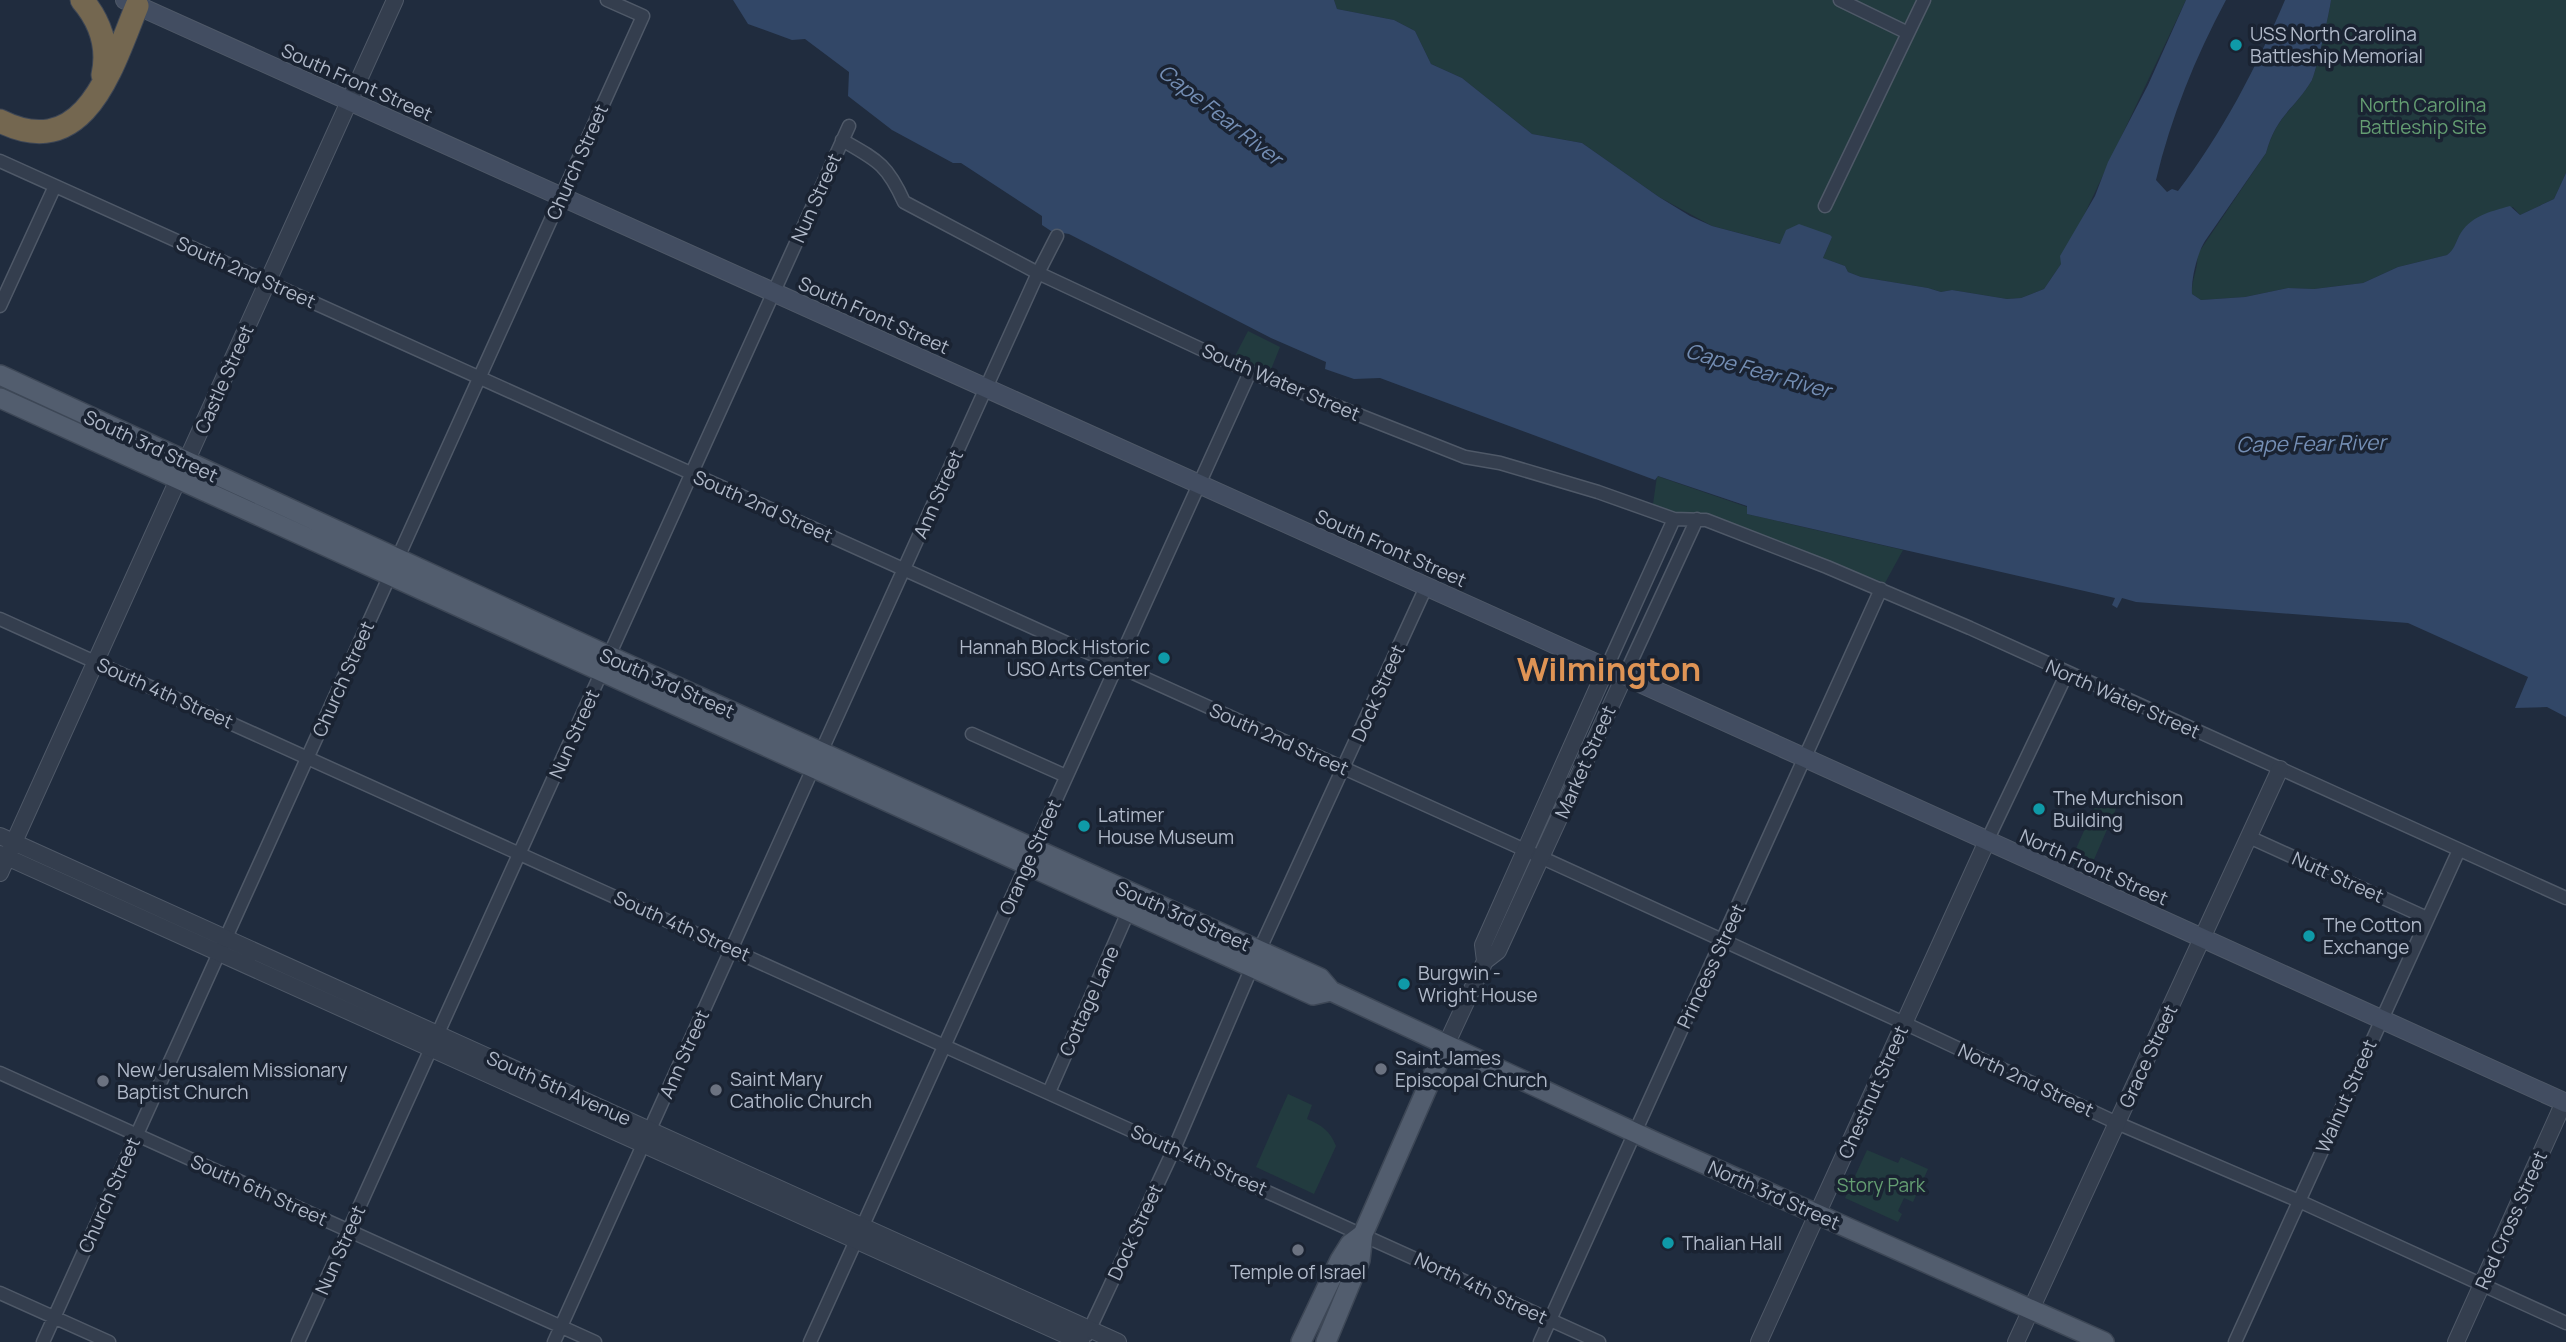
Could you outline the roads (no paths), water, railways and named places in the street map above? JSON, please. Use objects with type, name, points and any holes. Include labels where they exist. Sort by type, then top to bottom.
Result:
[{"type":"highway","points":[[82,0],[99,26],[104,41],[106,55],[101,86]]},
{"type":"highway","points":[[0,121],[27,132],[58,129],[87,110],[95,100],[134,2]]},
{"type":"main road","name":"South Front Street","points":[[134,2],[1606,668]]},
{"type":"main road","name":"South 3rd Street","points":[[0,375],[182,471]]},
{"type":"main road","name":"South 3rd Street","points":[[0,398],[182,471],[1256,959]]},
{"type":"main road","name":"North Front Street","points":[[1606,668],[2201,939],[2565,1101]]},
{"type":"main road","name":"South 3rd Street","points":[[1030,856],[1129,909],[1256,959],[1320,978],[1331,991],[1446,1045]]},
{"type":"main road","name":"North 3rd Street","points":[[1446,1045],[1817,1215],[2104,1342]]},
{"type":"main road","name":"Market Street","points":[[1326,1342],[1360,1260],[1363,1234],[1446,1045]]},
{"type":"main road","name":"Market Street","points":[[1301,1342],[1340,1261],[1350,1244],[1363,1234]]},
{"type":"street","name":"Castle Street","points":[[0,873],[5,847],[96,662],[395,0]]},
{"type":"street","name":"Church Street","points":[[43,1342],[643,16],[607,0]]},
{"type":"street","points":[[1840,0],[1908,33]]},
{"type":"street","points":[[1825,206],[1924,0]]},
{"type":"street","name":"Nun Street","points":[[298,1342],[849,125]]},
{"type":"street","name":"South Water Street","points":[[842,140],[880,161],[894,179],[904,202],[1038,273],[1250,372],[1465,457],[1500,463],[1598,492],[1674,519]]},
{"type":"street","name":"South 2nd Street","points":[[0,161],[1525,850]]},
{"type":"street","points":[[0,306],[54,186]]},
{"type":"street","name":"Ann Street","points":[[554,1342],[985,388],[1057,236]]},
{"type":"street","name":"Orange Street","points":[[810,1342],[1250,372]]},
{"type":"street","name":"North Water Street","points":[[1674,519],[1706,520],[1881,589],[2566,898]]},
{"type":"street","name":"Market Street","points":[[1485,961],[1483,945],[1674,519]]},
{"type":"street","name":"Market Street","points":[[1446,1045],[1485,961],[1498,951],[1542,859],[1696,519]]},
{"type":"street","name":"Dock Street","points":[[1085,1337],[1174,1149],[1256,959],[1426,587]]},
{"type":"street","name":"Princess Street","points":[[1540,1342],[1881,589]]},
{"type":"street","name":"South 4th Street","points":[[0,619],[1363,1234]]},
{"type":"street","points":[[1987,841],[2067,673]]},
{"type":"street","points":[[972,734],[1066,776]]},
{"type":"street","name":"Grace Street","points":[[2017,1342],[2280,769]]},
{"type":"street","name":"Nutt Street","points":[[2249,837],[2427,918]]},
{"type":"street","name":"Chestnut Street","points":[[1759,1342],[1987,841]]},
{"type":"street","name":"South 5th Avenue","points":[[5,847],[1085,1337],[1118,1342]]},
{"type":"street","name":"North 2nd Street","points":[[1525,850],[2117,1123],[2299,1201],[2566,1323]]},
{"type":"street","name":"Walnut Street","points":[[2235,1342],[2459,850]]},
{"type":"street","name":"Cottage Lane","points":[[1049,1092],[1129,909]]},
{"type":"street","name":"South 6th Street","points":[[0,1073],[595,1342]]},
{"type":"street","name":"Red Cross Street","points":[[2456,1342],[2565,1101]]},
{"type":"street","name":"North 4th Street","points":[[1363,1234],[1599,1342]]},
{"type":"street","points":[[0,1293],[109,1342]]},
{"type":"water","name":"Cape Fear River","points":[[733,0],[1334,0],[1337,9],[1394,20],[1415,31],[1431,64],[1462,78],[1532,134],[1582,143],[1659,197],[1712,226],[1780,244],[1786,230],[1799,224],[1830,235],[1832,237],[1823,258],[1845,266],[1848,272],[1861,277],[1941,292],[1952,290],[2007,299],[2021,298],[2044,289],[2061,264],[2060,256],[2095,196],[2108,162],[2148,85],[2186,0],[2226,0],[2194,66],[2169,133],[2156,180],[2167,192],[2172,189],[2178,191],[2224,123],[2285,0],[2331,0],[2312,80],[2280,121],[2266,153],[2205,241],[2195,267],[2192,294],[2201,300],[2245,297],[2288,288],[2314,289],[2363,283],[2398,267],[2447,255],[2463,229],[2481,216],[2510,206],[2520,215],[2554,199],[2566,173],[2566,717],[2547,707],[2515,708],[2528,677],[2408,623],[2136,602],[2122,598],[2117,608],[2112,605],[2115,598],[1747,514],[1747,506],[1658,476],[1655,480],[1380,378],[1354,379],[1325,369],[1326,362],[1271,338],[1069,234],[1051,231],[1042,225],[1042,216],[961,163],[953,163],[892,130],[848,96],[849,72],[805,39],[792,40],[748,24]]},
{"type":"place","name":"USS North Carolina Battleship Memorial","points":[[2236,45]]},
{"type":"place","name":"Hannah Block Historic USO Arts Center","points":[[1164,658]]},
{"type":"place","name":"The Murchison Building","points":[[2039,809]]},
{"type":"place","name":"Latimer House Museum","points":[[1084,826]]},
{"type":"place","name":"The Cotton Exchange","points":[[2309,936]]},
{"type":"place","name":"Burgwin - Wright House","points":[[1404,984]]},
{"type":"place","name":"Saint James Episcopal Church","points":[[1381,1069]]},
{"type":"place","name":"New Jerusalem Missionary Baptist Church","points":[[103,1081]]},
{"type":"place","name":"Saint Mary Catholic Church","points":[[716,1090]]},
{"type":"place","name":"Thalian Hall","points":[[1668,1243]]},
{"type":"place","name":"Temple of Israel","points":[[1298,1250]]},
{"type":"district","name":"Wilmington","points":[[1609,669]]},
{"type":"park label","name":"North Carolina Battleship Site","points":[[2423,116]]},
{"type":"park label","name":"Story Park","points":[[1881,1185]]}]
